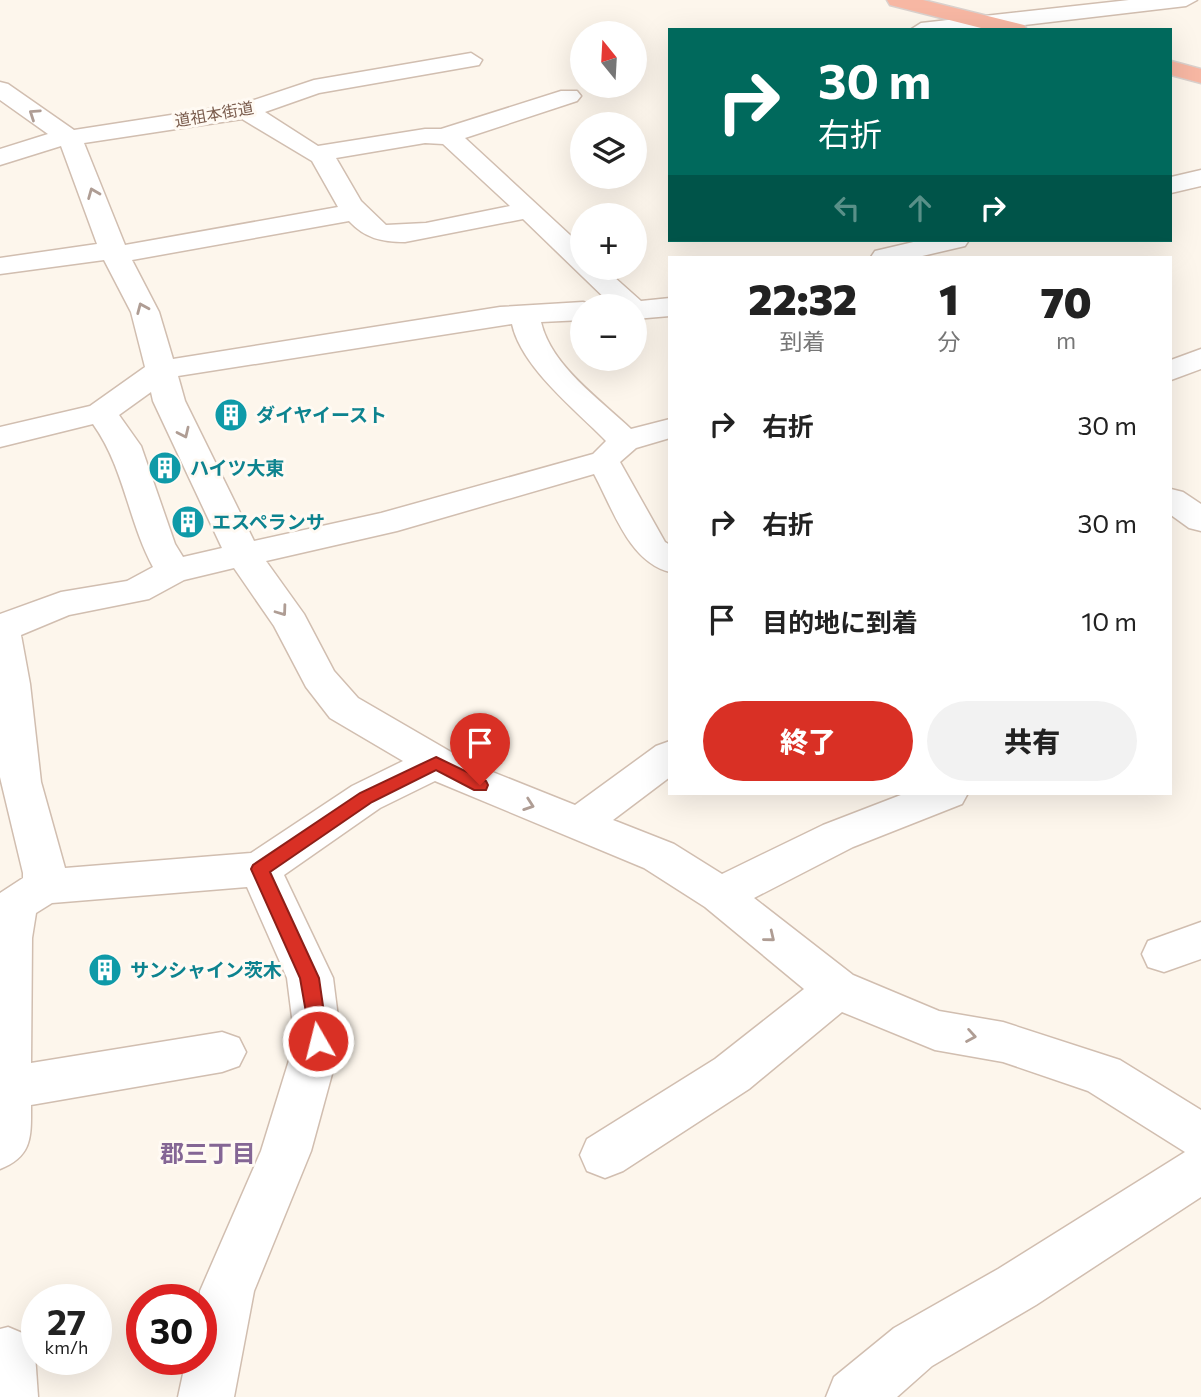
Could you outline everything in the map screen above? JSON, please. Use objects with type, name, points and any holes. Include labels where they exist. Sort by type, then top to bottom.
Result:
[{"type":"highway","points":[[898,0],[1008,28]]},
{"type":"highway","points":[[1172,68],[1201,76]]},
{"type":"street","points":[[1178,0],[1201,13]]},
{"type":"street","points":[[935,28],[1186,0]]},
{"type":"street","name":"道祖本街道","points":[[0,157],[68,137],[247,111],[314,87],[471,60]]},
{"type":"street","points":[[0,89],[68,137],[114,252],[145,312],[169,401],[243,555],[291,623],[319,678],[344,708],[436,763],[504,796],[580,823],[659,856],[720,895],[837,989],[935,1030],[1003,1042],[1103,1074],[1201,1136]]},
{"type":"street","points":[[445,136],[569,96]]},
{"type":"street","points":[[247,111],[314,154],[425,136],[450,137],[570,250]]},
{"type":"street","points":[[321,154],[355,212],[379,233],[395,235],[529,210]]},
{"type":"street","points":[[1172,185],[1201,178]]},
{"type":"street","points":[[0,266],[114,252],[355,212]]},
{"type":"street","points":[[889,256],[946,242]]},
{"type":"street","points":[[601,280],[616,294]]},
{"type":"street","points":[[647,309],[668,307]]},
{"type":"street","points":[[0,437],[101,413],[160,370],[524,313],[570,312]]},
{"type":"street","points":[[524,313],[525,323],[551,370],[614,451],[652,550],[668,560]]},
{"type":"street","points":[[101,413],[125,446],[159,544],[173,571]]},
{"type":"street","points":[[0,1146],[6,1138],[10,938],[20,900],[47,864],[21,783],[13,685],[1,629],[61,604],[136,591],[173,571],[385,523],[614,451],[668,429]]},
{"type":"street","points":[[1172,500],[1201,520]]},
{"type":"street","points":[[1172,535],[1201,527]]},
{"type":"street","points":[[580,823],[668,757]]},
{"type":"street","points":[[20,900],[260,869],[366,797],[436,763]]},
{"type":"street","points":[[720,895],[838,836],[943,795]]},
{"type":"street","points":[[206,1397],[227,1291],[286,1151],[318,1041],[310,978],[260,869]]},
{"type":"street","points":[[605,1155],[732,1074],[837,989]]},
{"type":"street","points":[[7,1088],[222,1052]]},
{"type":"street","points":[[854,1397],[913,1347],[1017,1287],[1201,1169]]},
{"type":"street","points":[[0,1356],[8,1354],[10,1397]]},
{"type":"place","name":"ダイヤイースト","points":[[231,415]]},
{"type":"place","name":"ハイツ大東","points":[[165,468]]},
{"type":"place","name":"エスペランサ","points":[[188,522]]},
{"type":"place","name":"サンシャイン茨木","points":[[105,970]]},
{"type":"district","name":"郡三丁目","points":[[208,1154]]},
{"type":"route","points":[[318,1041],[310,978],[260,869],[366,797],[436,763],[480,785]]}]
